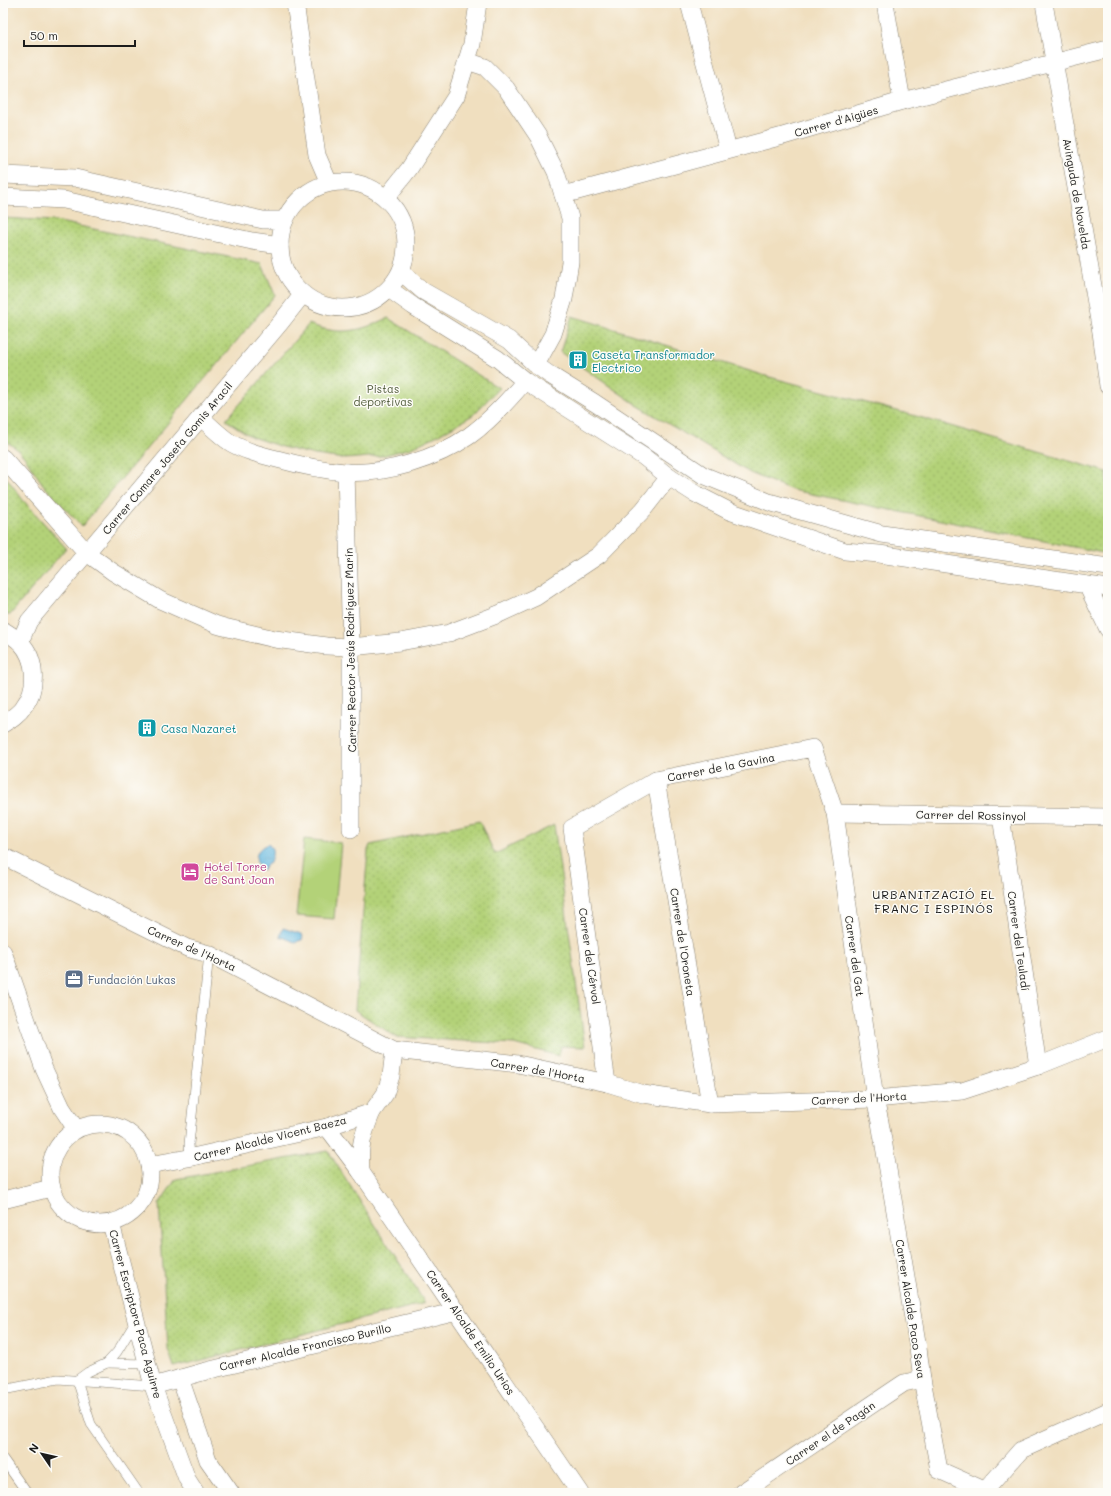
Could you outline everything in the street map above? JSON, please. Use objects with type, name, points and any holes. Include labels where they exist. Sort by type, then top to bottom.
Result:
[{"type":"street","points":[[295,3],[317,155],[329,183]]},
{"type":"street","points":[[386,198],[409,169],[456,96],[472,44],[478,3]]},
{"type":"street","points":[[689,3],[728,150]]},
{"type":"street","points":[[885,3],[902,101]]},
{"type":"street","name":"Avinguda de Novelda","points":[[1044,3],[1104,331],[1108,386]]},
{"type":"street","name":"Carrer d'Aigües","points":[[564,195],[774,138],[902,101],[1108,49]]},
{"type":"street","points":[[467,61],[485,67],[506,88],[538,136],[556,172],[564,195],[570,221],[570,262],[565,291],[553,334],[536,365]]},
{"type":"street","points":[[3,175],[75,178],[263,220],[285,220]]},
{"type":"street","points":[[349,181],[368,186],[386,198],[398,213],[406,232],[406,252],[401,272],[389,289],[377,299],[362,305],[347,308],[331,307],[316,303],[303,294],[293,284],[286,272],[281,259],[280,245],[281,233],[285,220],[292,208],[302,196],[315,188],[329,183],[349,181]]},
{"type":"street","points":[[3,197],[64,200],[252,241],[280,245]]},
{"type":"street","points":[[401,272],[423,291],[509,340],[536,365],[703,475],[769,502],[882,534],[1108,567]]},
{"type":"street","points":[[389,289],[413,306],[498,359],[525,381],[644,457],[669,477],[694,493],[729,511],[845,551],[879,554],[1108,588]]},
{"type":"street","name":"Carrer Comare Josefa Gomis Aracil","points":[[10,635],[29,621],[201,418],[303,294]]},
{"type":"street","points":[[201,418],[231,442],[249,451],[296,464],[346,472],[371,471],[404,465],[440,453],[469,436],[498,412],[525,381]]},
{"type":"street","points":[[3,458],[87,553],[113,572],[160,600],[217,625],[275,639],[326,646],[351,647],[400,642],[449,633],[499,614],[536,597],[599,555],[647,506],[669,477]]},
{"type":"street","name":"Carrer Rector Jesús Rodríguez Marín","points":[[346,472],[351,647],[352,829]]},
{"type":"street","points":[[1087,585],[1108,629]]},
{"type":"street","points":[[3,724],[15,717],[25,705],[32,691],[34,676],[31,661],[10,635]]},
{"type":"street","name":"Carrer de la Gavina","points":[[572,828],[656,780],[813,748],[835,813]]},
{"type":"street","name":"Carrer de l'Oroneta","points":[[656,780],[710,1104]]},
{"type":"street","name":"Carrer del Rossinyol","points":[[835,813],[1108,817]]},
{"type":"street","name":"Carrer del Gat","points":[[835,813],[874,1099]]},
{"type":"street","name":"Carrer del Teuladí","points":[[1001,816],[1038,1066]]},
{"type":"street","name":"Carrer del Cérvol","points":[[572,828],[607,1083]]},
{"type":"street","name":"Carrer de l'Horta","points":[[3,856],[187,948],[210,954],[394,1050],[518,1064],[607,1083],[643,1094],[710,1104],[874,1099],[962,1091],[1038,1066],[1108,1038]]},
{"type":"street","points":[[3,952],[44,1069],[62,1108],[76,1129]]},
{"type":"street","points":[[361,1172],[360,1152],[363,1135],[372,1112],[385,1094],[391,1076],[394,1050]]},
{"type":"street","name":"Carrer Alcalde Paco Seva","points":[[874,1099],[880,1122],[922,1379],[939,1470],[983,1492]]},
{"type":"street","name":"Carrer Alcalde Vicent Baeza","points":[[149,1165],[190,1158],[327,1127],[372,1112]]},
{"type":"street","points":[[92,1124],[108,1124],[124,1130],[136,1138],[144,1150],[149,1165],[150,1179],[146,1194],[138,1207],[126,1217],[112,1223],[97,1224],[82,1221],[70,1214],[59,1204],[51,1188],[51,1162],[56,1149],[65,1138],[76,1129],[92,1124]]},
{"type":"street","name":"Carrer Alcalde Emilio Urios","points":[[327,1127],[361,1172],[580,1493]]},
{"type":"street","points":[[3,1200],[51,1188]]},
{"type":"street","name":"Carrer Escriptora Paca Aguirre","points":[[112,1223],[153,1386],[187,1479],[196,1493]]},
{"type":"street","name":"Carrer Alcalde Francisco Burillo","points":[[153,1386],[206,1370],[457,1311]]},
{"type":"street","points":[[180,1378],[208,1460],[231,1493]]},
{"type":"street","name":"Carrer el de Pagán","points":[[741,1493],[895,1389],[904,1384],[922,1379]]},
{"type":"street","points":[[983,1492],[1021,1450],[1108,1411]]},
{"type":"lane","points":[[190,1158],[190,1144],[210,954]]},
{"type":"lane","points":[[77,1380],[88,1372],[107,1363],[117,1352],[136,1320]]},
{"type":"lane","points":[[107,1363],[148,1364]]},
{"type":"lane","points":[[4,1389],[58,1379],[153,1386]]},
{"type":"lane","points":[[77,1380],[91,1424],[139,1493]]},
{"type":"lane","points":[[3,1458],[27,1493]]},
{"type":"green space","points":[[3,218],[55,221],[262,264],[275,295],[82,526],[45,487],[22,454],[10,444],[3,441]]},
{"type":"green space","points":[[572,316],[766,376],[916,416],[1107,472],[1108,554],[792,490],[750,473],[637,405],[560,352]]},
{"type":"green space","name":"Pistas deportivas","points":[[388,318],[499,388],[473,415],[440,434],[411,448],[381,456],[345,459],[315,455],[282,447],[252,437],[226,420],[309,324],[330,330],[349,331],[368,327]]},
{"type":"green space","points":[[3,473],[23,500],[66,548],[10,615],[3,615]]},
{"type":"green space","points":[[479,821],[495,854],[554,825],[585,1047],[561,1046],[559,1056],[514,1044],[396,1037],[355,1010],[368,850],[370,845]]},
{"type":"green space","points":[[304,839],[341,843],[334,919],[296,916]]},
{"type":"green space","points":[[328,1151],[425,1303],[174,1367],[168,1349],[159,1204],[176,1179]]},
{"type":"water","points":[[268,844],[272,848],[272,855],[270,863],[265,866],[263,870],[260,869],[256,858],[258,851]]},
{"type":"water","points":[[283,928],[301,934],[303,936],[302,940],[298,941],[297,943],[280,936]]},
{"type":"place","name":"Caseta Transformador Electrico","points":[[578,360]]},
{"type":"place","name":"Casa Nazaret","points":[[147,728]]},
{"type":"place","name":"Hotel Torre de Sant Joan","points":[[190,872]]},
{"type":"place","name":"Fundación Lukas","points":[[74,979]]},
{"type":"district","name":"URBANITZACIÓ EL FRANC I ESPINÓS","points":[[934,901]]}]
